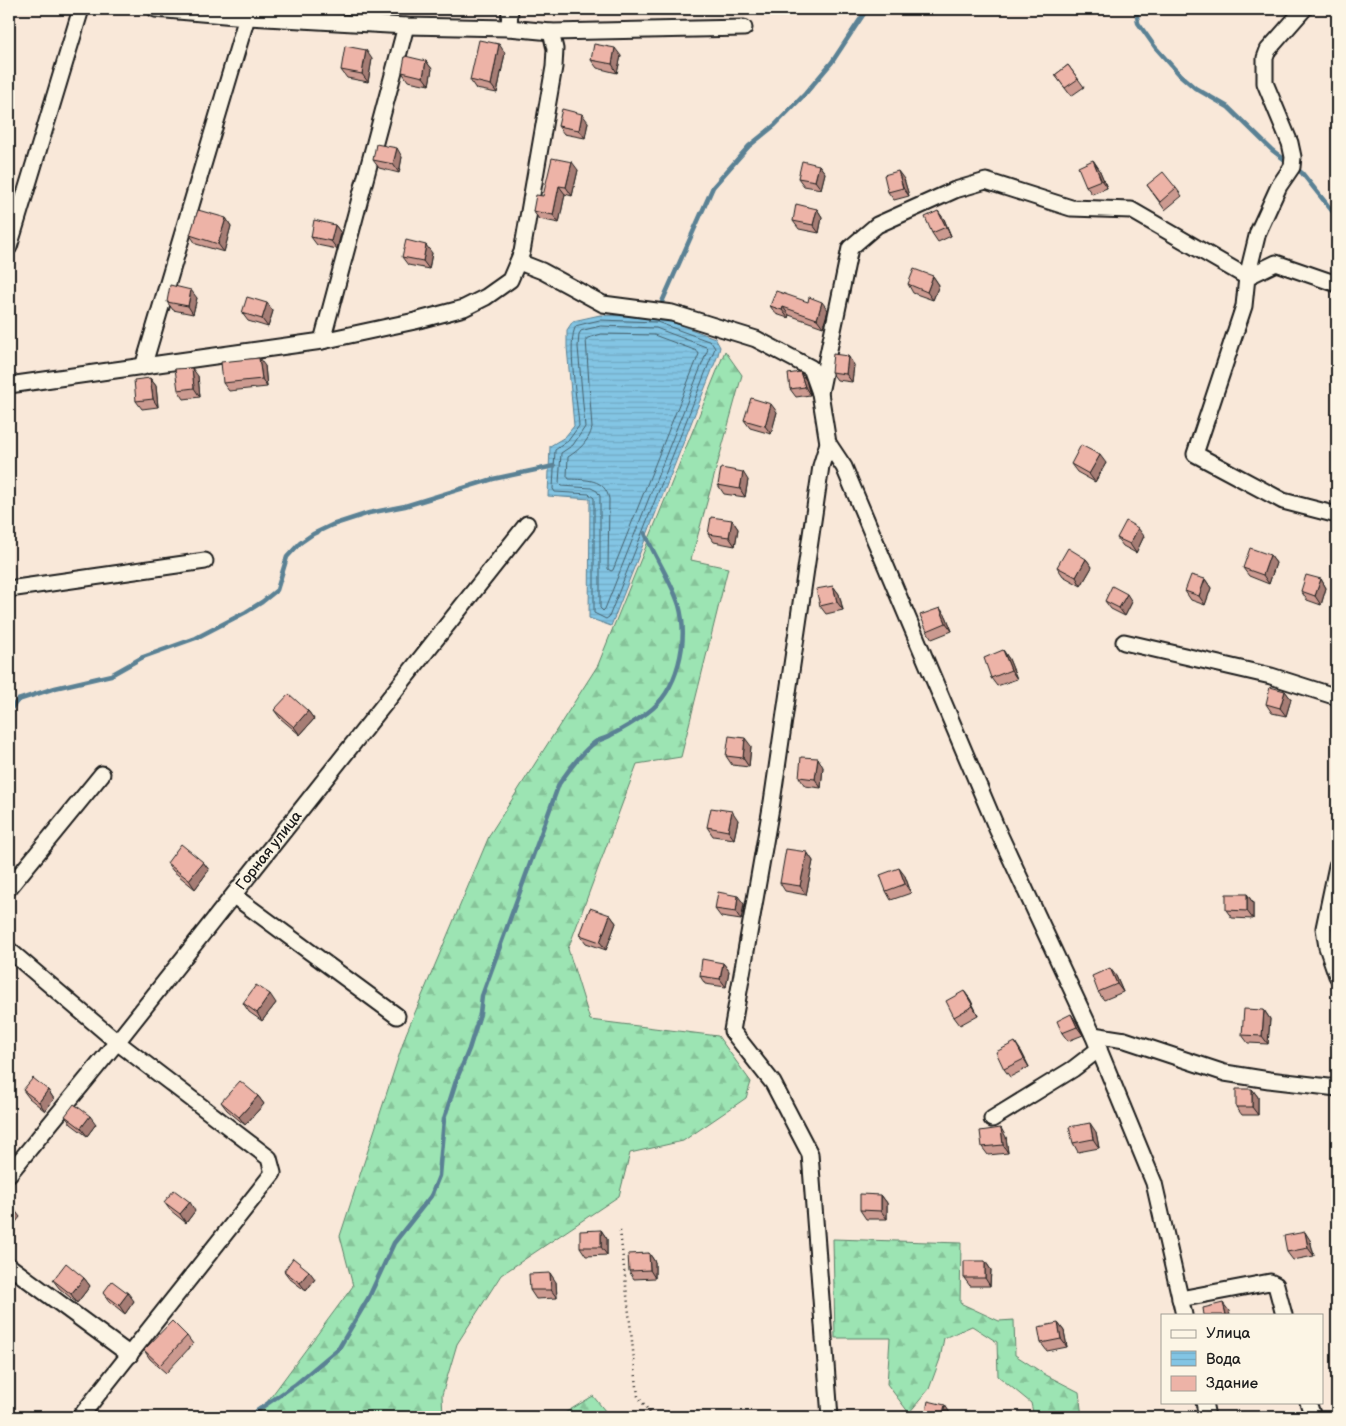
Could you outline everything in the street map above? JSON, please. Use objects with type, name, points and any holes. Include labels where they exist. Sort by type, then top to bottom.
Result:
[{"type":"street","points":[[9,247],[81,9]]},
{"type":"street","points":[[155,9],[247,17],[406,26],[509,28],[551,32],[744,28]]},
{"type":"street","points":[[509,28],[510,9]]},
{"type":"street","points":[[1304,9],[1268,50],[1265,58],[1265,83],[1290,143],[1293,157],[1289,173],[1279,186],[1258,232],[1247,277],[1244,306],[1195,454],[1283,501],[1337,515]]},
{"type":"street","points":[[143,367],[247,17]]},
{"type":"street","points":[[322,341],[406,26]]},
{"type":"street","points":[[9,386],[322,341],[415,321],[464,308],[486,297],[510,280],[522,252],[554,67],[555,49],[551,32]]},
{"type":"street","points":[[820,393],[850,248],[877,225],[954,190],[986,181],[1071,208],[1130,210],[1247,277]]},
{"type":"street","points":[[519,262],[542,271],[604,304],[672,313],[756,339],[811,368],[820,393],[828,443],[844,467],[997,829],[1096,1042],[1154,1183],[1184,1314]]},
{"type":"street","points":[[1247,277],[1276,263],[1337,284]]},
{"type":"street","points":[[828,443],[821,466],[772,802],[732,1031],[773,1082],[810,1154],[830,1417]]},
{"type":"street","name":"Горная улица","points":[[9,1174],[234,896],[527,524]]},
{"type":"street","points":[[9,589],[205,561]]},
{"type":"street","points":[[1124,642],[1271,676],[1337,697]]},
{"type":"street","points":[[9,888],[102,774]]},
{"type":"street","points":[[1337,866],[1324,928],[1327,947],[1337,976]]},
{"type":"street","points":[[234,896],[397,1016]]},
{"type":"street","points":[[9,950],[117,1042],[269,1158],[274,1173],[80,1417]]},
{"type":"street","points":[[992,1119],[1073,1069],[1096,1042],[1125,1040],[1225,1073],[1337,1088]]},
{"type":"street","points":[[9,1266],[130,1355]]},
{"type":"street","points":[[1180,1299],[1270,1282],[1276,1285],[1284,1314]]},
{"type":"street","points":[[1205,1404],[1208,1417]]},
{"type":"street","points":[[1309,1404],[1313,1417]]},
{"type":"path","points":[[620,1231],[638,1396],[653,1417]]},
{"type":"green space","points":[[725,351],[742,375],[691,560],[728,568],[681,757],[637,764],[568,949],[590,1020],[718,1036],[751,1082],[746,1098],[683,1141],[630,1153],[619,1196],[501,1275],[457,1344],[442,1395],[443,1417],[256,1417],[353,1286],[340,1236],[406,1034],[490,834],[598,665]]},
{"type":"green space","points":[[833,1239],[961,1243],[960,1303],[999,1321],[1014,1320],[1015,1355],[1046,1375],[1079,1392],[1082,1417],[1034,1417],[1031,1403],[998,1376],[997,1342],[972,1326],[944,1338],[940,1359],[929,1389],[909,1413],[887,1384],[890,1338],[835,1338]]},
{"type":"green space","points":[[593,1396],[610,1417],[558,1417]]},
{"type":"water","points":[[600,315],[658,317],[715,338],[720,347],[611,626],[589,618],[590,499],[548,496],[550,446],[565,437],[574,426],[567,330],[573,321]]},
{"type":"building","points":[[479,40],[499,44],[491,85],[470,80]]},
{"type":"building","points":[[594,44],[615,48],[612,64],[591,60]]},
{"type":"building","points":[[345,46],[366,50],[362,74],[341,70]]},
{"type":"building","points":[[405,56],[426,61],[423,77],[402,72]]},
{"type":"building","points":[[1068,65],[1078,79],[1065,88],[1055,75]]},
{"type":"building","points":[[562,109],[582,114],[579,130],[558,126]]},
{"type":"building","points":[[376,144],[397,148],[393,164],[373,160]]},
{"type":"building","points":[[552,158],[572,162],[566,187],[559,186],[553,215],[533,211],[536,195],[543,196]]},
{"type":"building","points":[[1093,160],[1101,180],[1086,186],[1078,167]]},
{"type":"building","points":[[802,161],[819,165],[815,181],[798,178]]},
{"type":"building","points":[[898,171],[903,188],[888,192],[884,175]]},
{"type":"building","points":[[1163,172],[1176,188],[1160,202],[1147,185]]},
{"type":"building","points":[[796,204],[817,209],[813,225],[793,221]]},
{"type":"building","points":[[198,210],[226,218],[218,244],[190,235]]},
{"type":"building","points":[[938,211],[946,227],[932,233],[925,217]]},
{"type":"building","points":[[314,220],[335,225],[331,241],[311,237]]},
{"type":"building","points":[[406,240],[426,245],[423,261],[402,257]]},
{"type":"building","points":[[914,269],[933,276],[927,292],[908,284]]},
{"type":"building","points":[[170,285],[191,290],[188,306],[167,302]]},
{"type":"building","points":[[776,291],[808,302],[809,297],[822,302],[817,319],[783,307],[782,310],[770,306]]},
{"type":"building","points":[[247,297],[267,303],[262,319],[242,313]]},
{"type":"building","points":[[833,354],[848,356],[846,374],[831,372]]},
{"type":"building","points":[[259,358],[262,379],[223,383],[221,362]]},
{"type":"building","points":[[192,368],[194,388],[178,390],[175,369]]},
{"type":"building","points":[[800,372],[805,387],[790,389],[788,374]]},
{"type":"building","points":[[150,378],[153,399],[136,401],[134,380]]},
{"type":"building","points":[[751,398],[771,404],[765,426],[744,420]]},
{"type":"building","points":[[1081,445],[1100,455],[1089,474],[1071,464]]},
{"type":"building","points":[[721,468],[743,472],[740,489],[718,485]]},
{"type":"building","points":[[711,517],[732,520],[729,537],[708,534]]},
{"type":"building","points":[[1126,521],[1138,528],[1130,544],[1117,538]]},
{"type":"building","points":[[1068,548],[1086,559],[1076,577],[1057,567]]},
{"type":"building","points":[[1250,548],[1270,555],[1263,575],[1243,568]]},
{"type":"building","points":[[1191,575],[1205,579],[1199,596],[1185,591]]},
{"type":"building","points":[[1306,575],[1321,579],[1315,596],[1301,591]]},
{"type":"building","points":[[833,586],[837,602],[820,606],[816,589]]},
{"type":"building","points":[[1112,586],[1127,594],[1119,608],[1105,601]]},
{"type":"building","points":[[940,608],[946,623],[927,631],[920,615]]},
{"type":"building","points":[[1003,650],[1011,670],[991,678],[984,658]]},
{"type":"building","points":[[1337,655],[1337,672],[1332,671]]},
{"type":"building","points":[[1270,687],[1285,691],[1280,708],[1266,704]]},
{"type":"building","points":[[289,694],[308,711],[294,727],[274,710]]},
{"type":"building","points":[[729,736],[745,738],[743,758],[726,756]]},
{"type":"building","points":[[801,757],[818,758],[815,779],[799,777]]},
{"type":"building","points":[[711,808],[732,811],[728,831],[707,827]]},
{"type":"building","points":[[181,844],[203,862],[189,880],[167,863]]},
{"type":"building","points":[[786,849],[807,852],[800,886],[780,883]]},
{"type":"building","points":[[899,868],[905,884],[886,891],[880,875]]},
{"type":"building","points":[[718,892],[738,896],[736,912],[715,909]]},
{"type":"building","points":[[1226,894],[1247,894],[1247,911],[1226,910]]},
{"type":"building","points":[[590,908],[610,915],[600,942],[580,935]]},
{"type":"building","points":[[702,959],[723,963],[720,979],[700,976]]},
{"type":"building","points":[[1110,968],[1117,984],[1098,992],[1092,976]]},
{"type":"building","points":[[256,985],[270,994],[257,1013],[243,1003]]},
{"type":"building","points":[[964,991],[973,1006],[954,1017],[946,1001]]},
{"type":"building","points":[[1244,1009],[1264,1010],[1262,1036],[1242,1035]]},
{"type":"building","points":[[1071,1014],[1077,1027],[1062,1033],[1057,1021]]},
{"type":"building","points":[[1015,1042],[1024,1059],[1004,1069],[996,1052]]},
{"type":"building","points":[[33,1078],[48,1090],[39,1102],[23,1090]]},
{"type":"building","points":[[240,1081],[258,1096],[239,1117],[221,1102]]},
{"type":"building","points":[[1236,1089],[1252,1089],[1252,1107],[1236,1107]]},
{"type":"building","points":[[74,1104],[90,1116],[81,1128],[65,1116]]},
{"type":"building","points":[[1090,1123],[1093,1139],[1073,1143],[1069,1127]]},
{"type":"building","points":[[1001,1128],[1003,1145],[982,1147],[980,1131]]},
{"type":"building","points":[[174,1190],[190,1202],[180,1214],[164,1202]]},
{"type":"building","points":[[860,1194],[881,1195],[881,1211],[860,1210]]},
{"type":"building","points":[[9,1205],[14,1209],[9,1216]]},
{"type":"building","points":[[601,1230],[601,1247],[580,1247],[580,1231]]},
{"type":"building","points":[[1305,1232],[1308,1248],[1287,1252],[1284,1236]]},
{"type":"building","points":[[649,1253],[650,1270],[629,1271],[628,1254]]},
{"type":"building","points":[[293,1258],[309,1271],[300,1283],[284,1271]]},
{"type":"building","points":[[964,1261],[985,1261],[985,1278],[964,1278]]},
{"type":"building","points":[[66,1263],[84,1278],[71,1294],[53,1280]]},
{"type":"building","points":[[550,1273],[551,1290],[530,1290],[529,1274]]},
{"type":"building","points":[[112,1281],[128,1293],[119,1305],[103,1293]]},
{"type":"building","points":[[1223,1303],[1226,1314],[1204,1314],[1203,1308]]},
{"type":"building","points":[[172,1321],[187,1336],[160,1365],[144,1350]]},
{"type":"building","points":[[1058,1323],[1061,1339],[1041,1343],[1038,1327]]},
{"type":"building","points":[[928,1401],[945,1405],[942,1417],[925,1417]]},
{"type":"waterway","points":[[662,302],[713,187],[749,146],[775,125],[805,94],[832,62],[867,9]]},
{"type":"waterway","points":[[1136,9],[1138,23],[1155,47],[1180,75],[1195,88],[1228,107],[1272,150],[1302,173],[1337,217]]},
{"type":"waterway","points":[[9,711],[18,700],[55,688],[111,675],[143,657],[196,638],[246,612],[277,590],[287,557],[300,543],[332,525],[369,513],[405,506],[493,479],[554,466]]},
{"type":"waterway","points":[[248,1417],[296,1384],[339,1348],[369,1297],[394,1243],[431,1196],[439,1176],[444,1119],[480,1014],[482,996],[559,784],[576,761],[592,745],[634,722],[658,704],[673,679],[681,649],[682,619],[676,596],[645,533]]}]
